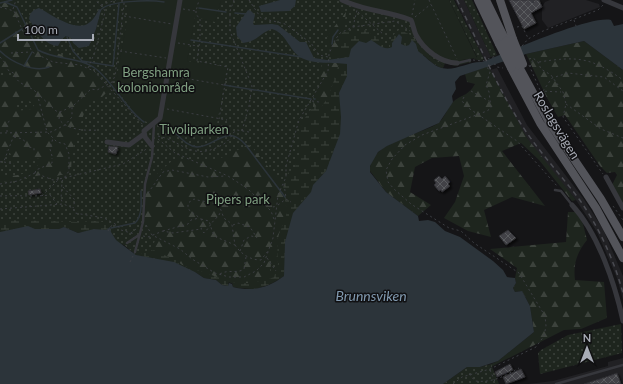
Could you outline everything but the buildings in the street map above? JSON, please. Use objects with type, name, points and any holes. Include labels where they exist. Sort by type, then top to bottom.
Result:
[{"type":"main road","name":"Roslagsvägen","points":[[478,0],[522,65],[528,84],[556,133],[602,200],[623,237]]},
{"type":"main road","name":"Roslagsvägen","points":[[486,0],[506,41]]},
{"type":"main road","points":[[500,0],[506,41]]},
{"type":"main road","name":"Roslagsvägen","points":[[522,65],[540,124],[596,208],[623,258]]},
{"type":"street","points":[[107,142],[129,145],[143,135],[146,128],[154,125],[160,118],[180,0]]},
{"type":"street","points":[[342,0],[357,9],[396,14],[411,20],[416,36],[440,59],[457,64]]},
{"type":"street","points":[[606,1],[623,8]]},
{"type":"street","points":[[143,135],[152,146]]},
{"type":"street","points":[[606,177],[623,208]]},
{"type":"street","points":[[572,205],[579,212],[604,262],[623,320]]},
{"type":"lane","points":[[457,64],[470,60]]},
{"type":"lane","points":[[135,252],[144,222],[145,199],[154,125]]},
{"type":"lane","points":[[555,190],[561,191],[572,205]]},
{"type":"lane","points":[[127,243],[139,235]]},
{"type":"lane","points":[[556,384],[623,365]]},
{"type":"path","points":[[16,0],[13,10],[32,52]]},
{"type":"path","points":[[88,67],[99,37],[104,9],[95,0]]},
{"type":"path","points":[[101,5],[103,3],[116,0]]},
{"type":"path","points":[[112,82],[115,76],[123,16],[124,2],[121,0]]},
{"type":"path","points":[[199,0],[196,11],[196,15],[200,18],[200,41],[197,61],[228,67],[218,119]]},
{"type":"path","points":[[234,0],[230,11],[230,31],[252,86],[249,106],[242,131]]},
{"type":"path","points":[[249,0],[261,18],[282,22],[310,42],[319,55],[329,58]]},
{"type":"path","points":[[411,20],[415,0]]},
{"type":"path","points":[[429,0],[457,57],[457,64]]},
{"type":"path","points":[[524,45],[528,39],[543,31],[598,10],[606,1]]},
{"type":"path","points":[[411,20],[431,4]]},
{"type":"path","points":[[0,7],[13,10]]},
{"type":"path","points":[[179,9],[196,11]]},
{"type":"path","points":[[357,9],[383,34]]},
{"type":"path","points":[[353,27],[357,9]]},
{"type":"path","points":[[123,16],[176,25]]},
{"type":"path","points":[[574,19],[576,26]]},
{"type":"path","points":[[286,199],[284,183],[286,166],[299,120],[328,71],[329,58],[340,32],[353,27],[395,21],[416,36]]},
{"type":"path","points":[[521,26],[528,39]]},
{"type":"path","points":[[173,42],[199,46]]},
{"type":"path","points":[[119,51],[170,59]]},
{"type":"path","points":[[11,53],[32,52],[53,62],[88,67],[94,71],[146,128]]},
{"type":"path","points":[[0,57],[6,64],[8,70],[15,74],[16,79],[19,82],[37,93],[56,111],[60,112],[72,107],[91,89],[97,90],[112,82],[165,90]]},
{"type":"path","points":[[563,92],[540,91],[522,65],[533,58],[538,62],[541,69],[551,74],[552,78],[563,92],[566,104],[563,117],[600,171],[606,177]]},
{"type":"path","points":[[538,62],[551,59],[584,59],[604,66],[623,80]]},
{"type":"path","points":[[453,384],[469,374],[490,369],[536,347],[544,336],[546,326],[545,316],[519,273],[474,243],[461,231],[449,228],[412,204],[388,182],[386,174],[387,166],[405,145],[422,135],[480,114],[491,108],[489,92],[486,85],[490,72],[487,67],[495,64],[497,67]]},
{"type":"path","points":[[543,91],[552,78],[568,74],[604,77],[623,91]]},
{"type":"path","points":[[168,76],[224,85]]},
{"type":"path","points":[[471,91],[490,101]]},
{"type":"path","points":[[37,93],[47,132],[57,142],[65,144],[69,154],[69,171],[64,178],[62,186],[61,199],[63,204]]},
{"type":"path","points":[[464,97],[462,101],[467,107],[480,114],[517,141],[561,191]]},
{"type":"path","points":[[312,100],[318,102],[320,100]]},
{"type":"path","points":[[566,104],[601,129],[623,138]]},
{"type":"path","points":[[0,133],[7,132],[15,134],[26,132],[47,132],[65,125],[72,117],[72,107]]},
{"type":"path","points":[[162,108],[227,120]]},
{"type":"path","points":[[60,112],[58,116],[61,124],[79,129],[98,130]]},
{"type":"path","points":[[7,132],[7,122],[11,120]]},
{"type":"path","points":[[249,132],[237,130],[233,133],[229,141],[215,149],[199,152],[182,147],[158,135],[156,137],[175,153],[228,176],[248,188],[271,211],[275,223]]},
{"type":"path","points":[[4,161],[15,134]]},
{"type":"path","points":[[14,137],[23,138],[28,147],[34,148],[34,153]]},
{"type":"path","points":[[0,184],[18,181],[35,173],[36,170],[52,163],[50,149],[54,138]]},
{"type":"path","points":[[35,173],[53,180],[64,178],[123,164],[152,146]]},
{"type":"path","points":[[0,162],[4,161],[4,163],[14,164]]},
{"type":"path","points":[[145,199],[154,182],[163,172],[172,170],[208,177],[228,176]]},
{"type":"path","points":[[42,196],[59,179]]},
{"type":"path","points":[[144,222],[152,235],[180,249],[192,259],[215,273],[237,277],[248,276],[256,271],[266,258],[270,249],[279,190],[284,183]]},
{"type":"path","points":[[62,186],[75,200],[73,208],[75,213],[104,218],[117,225],[121,230],[139,235],[148,237],[188,224],[191,220],[201,219]]},
{"type":"path","points":[[0,196],[52,196],[57,204]]},
{"type":"path","points":[[235,244],[214,235],[208,221],[201,219],[188,209],[188,203],[194,199],[213,203],[221,211],[225,219],[232,225],[235,244],[240,252],[246,257],[261,260],[270,249]]},
{"type":"path","points":[[286,199],[291,202]]},
{"type":"path","points":[[264,204],[274,207],[286,199]]},
{"type":"path","points":[[0,210],[57,204],[63,204],[73,208]]},
{"type":"path","points":[[163,231],[173,233],[201,229],[204,233],[218,217],[221,211]]},
{"type":"path","points":[[201,219],[203,225],[201,229]]},
{"type":"path","points":[[232,225],[238,223],[250,227],[257,238],[251,236],[244,240],[240,252]]},
{"type":"path","points":[[108,231],[111,226],[117,225]]},
{"type":"path","points":[[131,233],[142,226]]},
{"type":"path","points":[[130,262],[135,252]]},
{"type":"path","points":[[220,274],[224,272],[241,271],[244,269],[246,257]]},
{"type":"path","points":[[266,258],[276,271]]},
{"type":"path","points":[[469,374],[475,381],[495,381],[519,368]]},
{"type":"path","points":[[490,369],[496,384]]},
{"type":"shaded area","points":[[455,0],[464,0],[491,57],[484,59]]},
{"type":"shaded area","points":[[550,0],[586,0],[599,4],[600,7],[548,28],[542,20],[542,7],[545,2]]},
{"type":"shaded area","points":[[497,68],[527,125],[583,198],[603,229],[623,276],[623,300],[617,278],[597,232],[576,200],[535,150],[521,129],[490,70]]},
{"type":"shaded area","points":[[623,358],[623,384],[528,384],[553,381],[608,366],[608,362]]},
{"type":"green space","name":"Tivoliparken","points":[[0,0],[429,0],[445,62],[456,59],[470,60],[471,62],[455,66],[445,63],[444,66],[429,56],[387,49],[284,276],[255,290],[136,255],[124,245],[64,227],[59,229],[0,232]]},
{"type":"green space","points":[[0,0],[16,0],[21,13],[44,49],[84,62],[103,81],[108,91],[99,100],[88,101],[72,150],[71,172],[50,178],[41,175],[0,183],[0,174],[11,176],[22,174],[36,167],[40,163],[41,159],[34,158],[14,161],[8,149],[0,159],[0,75],[14,75],[11,73],[0,72]],"holes":[[[23,98],[31,102],[35,101],[36,103],[31,109],[17,111],[15,104]]]},
{"type":"green space","name":"Bergshamra koloniområde","points":[[126,0],[221,0],[215,22],[195,17],[187,61],[227,67],[215,135],[175,129],[155,122],[147,122],[139,118],[115,88],[128,15]]},
{"type":"green space","points":[[342,0],[449,0],[477,58],[445,62],[416,36],[411,20]]},
{"type":"green space","points":[[449,0],[454,0],[484,59],[481,61],[474,59],[477,57]]},
{"type":"green space","points":[[464,0],[472,0],[497,55],[491,57]]},
{"type":"green space","points":[[346,12],[343,32],[339,36],[341,49],[340,58],[331,59],[327,36]]},
{"type":"green space","points":[[366,30],[378,38],[382,46],[377,43],[349,57],[340,58],[341,49],[335,42],[343,32]]},
{"type":"green space","points":[[399,30],[411,35],[429,56],[444,66],[443,68],[434,64],[418,51],[416,44],[406,46],[401,44],[401,38],[390,49],[392,38]]},
{"type":"green space","points":[[584,41],[623,70],[623,203],[612,185],[617,175],[615,172],[607,173],[600,166],[565,115],[558,117],[547,98],[526,54]]},
{"type":"green space","points":[[322,62],[339,63],[330,91],[325,101],[322,106],[313,107],[314,97],[319,88]]},
{"type":"green space","points":[[339,63],[347,64],[347,76],[339,93],[341,117],[340,134],[326,171],[313,185],[311,192],[301,203],[285,242],[284,276],[260,288],[247,289],[233,287],[232,282],[250,283],[274,277],[278,264],[277,240],[287,213],[283,185],[288,173],[295,167],[299,155],[299,133],[302,122],[313,107],[322,106],[330,91]]},
{"type":"green space","points":[[488,66],[527,138],[576,200],[572,201],[539,160],[521,143],[502,151],[545,206],[512,197],[484,210],[491,237],[468,231],[444,218],[455,202],[464,176],[459,156],[432,158],[415,167],[410,192],[431,205],[418,216],[386,192],[370,171],[372,161],[378,153],[386,147],[396,141],[440,122],[454,101],[468,93],[475,84],[467,82],[465,74]]},
{"type":"green space","name":"Pipers park","points":[[248,145],[252,147],[283,185],[287,213],[277,240],[278,264],[270,258],[268,261],[271,264],[270,273],[277,272],[274,277],[250,283],[233,282],[182,265],[163,254],[151,250],[156,238],[143,222],[145,184],[173,160],[219,159]]},
{"type":"green space","points":[[568,212],[576,212],[583,224],[587,240],[576,258],[575,280],[604,282],[607,318],[581,329],[564,330],[491,367],[491,364],[498,361],[534,332],[530,306],[522,291],[515,292],[513,288],[516,283],[515,278],[517,268],[490,249],[566,242]]},
{"type":"green space","points":[[0,221],[77,222],[94,221],[104,222],[110,227],[106,230],[94,229],[78,233],[64,227],[59,229],[35,229],[28,226],[0,232]]},
{"type":"green space","points":[[151,250],[175,259],[182,265],[229,281],[228,286],[222,285],[216,280],[204,278],[174,262],[136,255]]},
{"type":"green space","points":[[621,324],[622,353],[540,374],[538,353],[541,350],[568,335]]},
{"type":"green space","points":[[491,364],[499,384],[443,384],[467,367],[480,367]]},
{"type":"water","points":[[280,0],[296,0],[295,6],[289,11],[261,12],[259,6]]},
{"type":"water","points":[[39,8],[64,22],[78,26],[85,25],[90,22],[99,9],[101,10],[96,29],[89,46],[79,48],[73,43],[71,38],[66,36],[62,39],[58,46],[45,40],[37,32],[29,19],[32,12]]},
{"type":"water","name":"Brunnsviken","points":[[248,10],[255,15],[254,25],[278,25],[300,42],[306,42],[314,58],[327,60],[349,57],[351,49],[359,41],[366,43],[371,40],[381,46],[389,48],[392,47],[392,43],[399,34],[402,37],[401,44],[406,46],[409,45],[412,40],[416,44],[418,51],[435,65],[450,69],[471,63],[482,62],[586,23],[600,20],[611,20],[614,26],[623,24],[623,70],[584,41],[526,54],[460,76],[455,82],[456,89],[452,96],[453,102],[439,123],[387,146],[378,152],[370,166],[370,172],[386,192],[418,216],[419,221],[428,220],[435,222],[445,231],[460,237],[493,261],[503,270],[507,277],[515,278],[516,283],[513,288],[515,292],[522,291],[530,306],[534,332],[498,361],[480,367],[467,367],[443,384],[0,384],[0,232],[28,226],[35,229],[59,229],[64,227],[78,233],[94,229],[106,230],[110,227],[116,240],[136,255],[174,262],[204,278],[216,280],[222,285],[228,286],[229,283],[232,284],[233,287],[247,289],[260,288],[284,276],[285,242],[293,213],[311,192],[313,185],[326,171],[340,134],[341,117],[339,93],[347,76],[347,64],[305,60],[296,54],[281,34],[272,29],[252,41],[243,43],[237,36],[236,27]]},
{"type":"waterway","points":[[0,3],[12,0]]},
{"type":"waterway","points":[[100,11],[104,7],[120,3],[140,1],[164,2]]},
{"type":"waterway","points":[[5,2],[17,7],[38,50],[52,56],[83,62],[96,69],[108,81],[132,111],[144,122]]},
{"type":"waterway","points":[[67,37],[73,51],[82,61],[113,66],[119,4]]},
{"type":"waterway","points":[[199,8],[226,12]]},
{"type":"waterway","points":[[235,13],[246,14]]},
{"type":"waterway","points":[[0,43],[22,29]]},
{"type":"waterway","points":[[332,44],[333,37],[338,30]]},
{"type":"waterway","points":[[191,40],[302,57]]},
{"type":"waterway","points":[[0,51],[10,59],[23,65],[37,69],[49,67]]},
{"type":"waterway","points":[[24,66],[32,52]]},
{"type":"waterway","points":[[224,85],[311,99]]},
{"type":"waterway","points":[[161,125],[167,127],[187,144],[197,147],[210,144],[226,136],[238,138],[245,144],[285,197]]},
{"type":"waterway","points":[[111,228],[135,223],[138,220],[141,208],[141,191]]},
{"type":"railway","points":[[457,0],[514,113],[536,146],[579,199],[593,221],[610,256],[623,293]]}]
